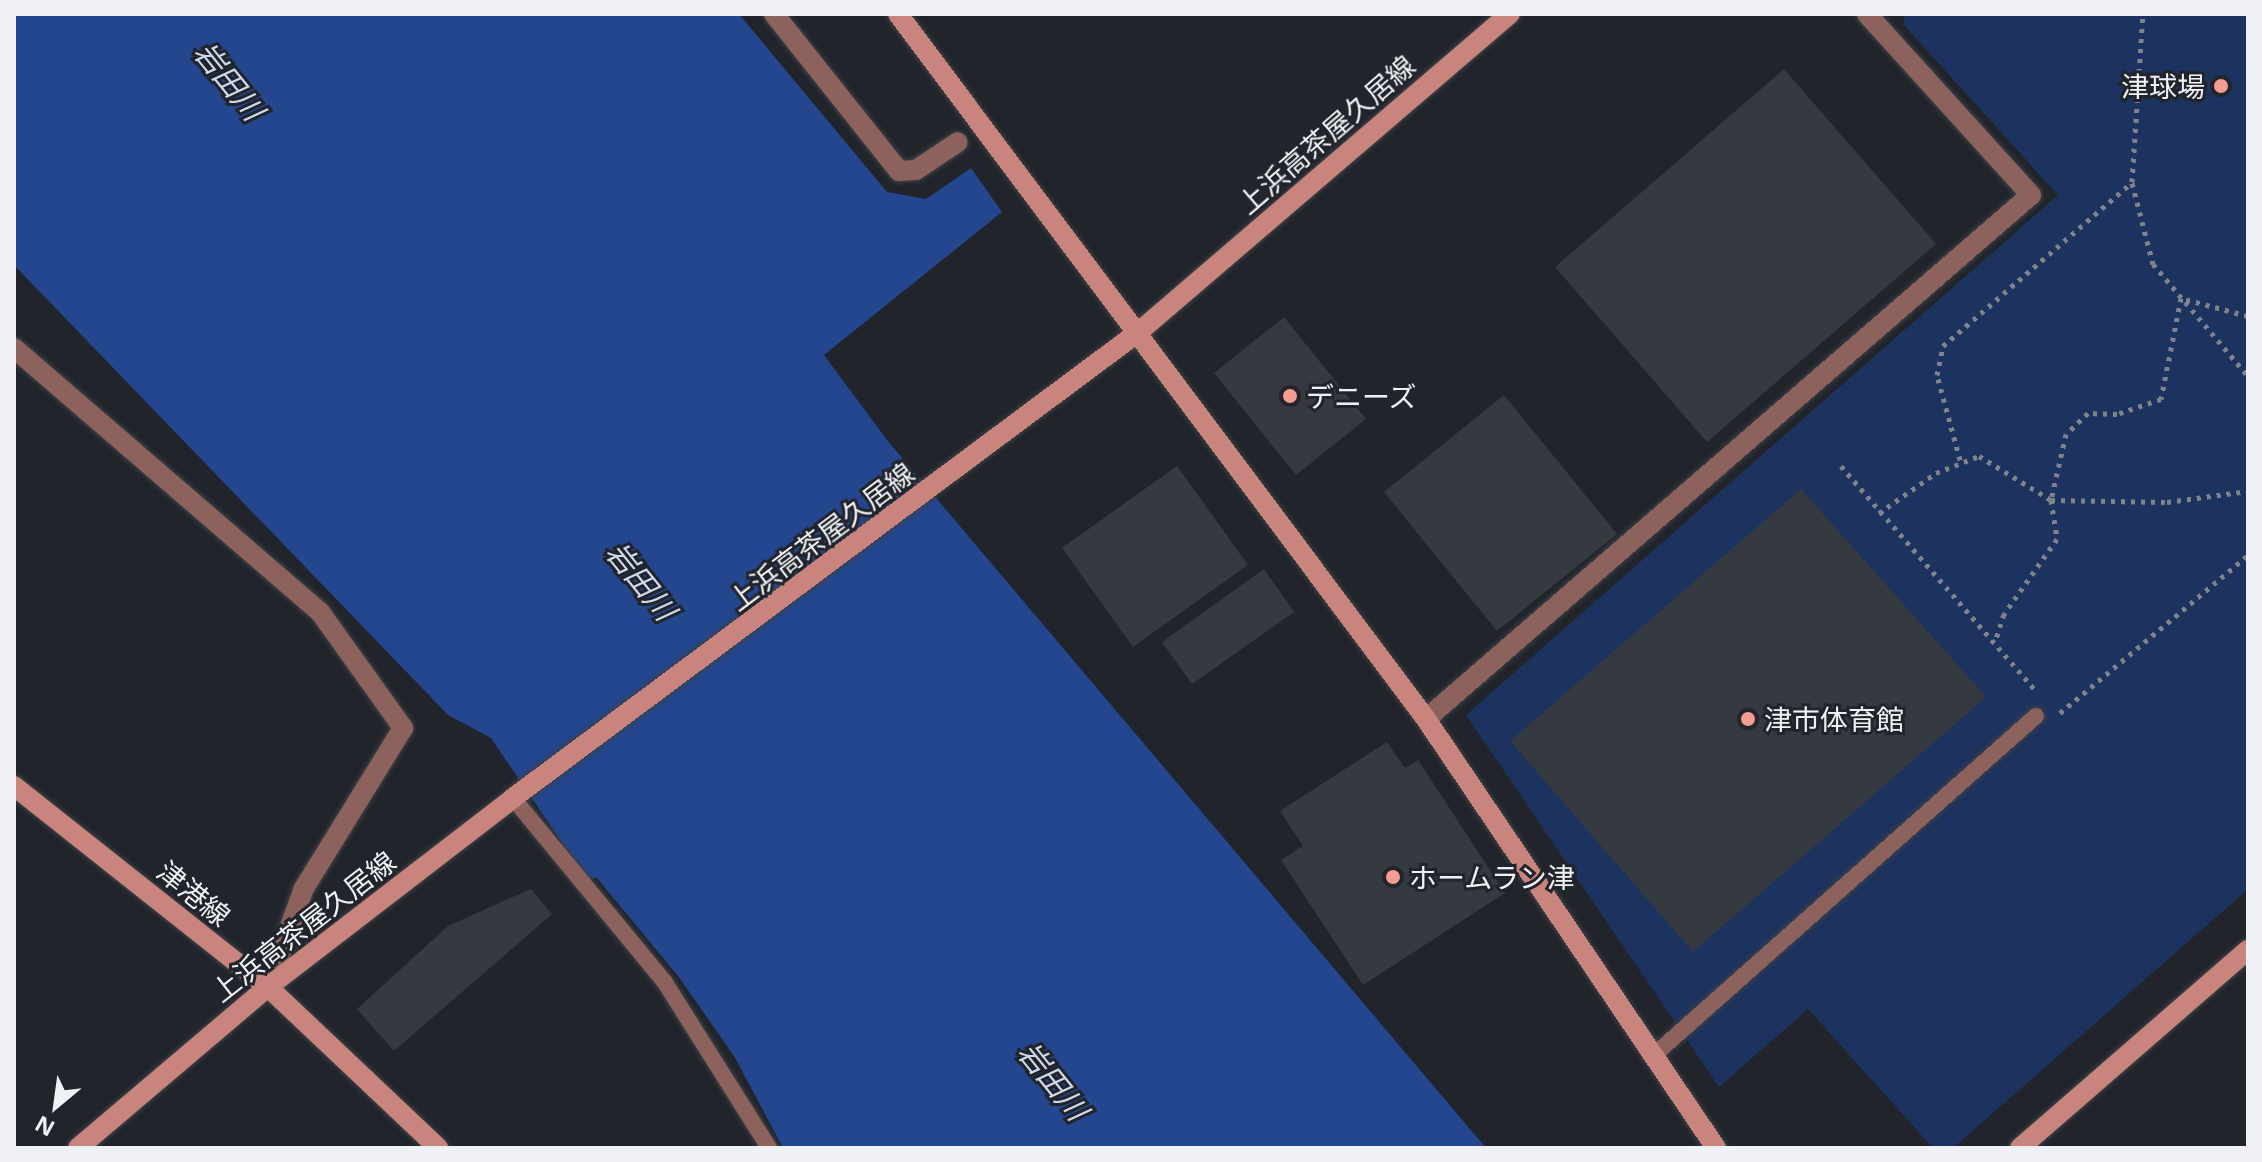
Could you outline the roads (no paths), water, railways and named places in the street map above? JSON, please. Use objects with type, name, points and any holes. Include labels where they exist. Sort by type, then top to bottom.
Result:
[{"type":"main road","points":[[898,14],[1141,330],[1426,719],[1716,1148]]},
{"type":"main road","name":"上浜高茶屋久居線","points":[[78,1148],[268,987],[516,796],[1141,330],[1510,14]]},
{"type":"main road","name":"津港線","points":[[14,786],[268,987],[438,1148]]},
{"type":"main road","points":[[2020,1148],[2248,950]]},
{"type":"street","points":[[774,14],[899,171],[916,170],[958,142]]},
{"type":"street","points":[[1426,719],[2031,195],[1867,14]]},
{"type":"street","points":[[14,348],[320,612],[403,728],[304,888],[268,987]]},
{"type":"lane","points":[[1653,1056],[2036,716]]},
{"type":"lane","points":[[516,796],[664,981],[769,1148]]},
{"type":"water","name":"岩田川","points":[[14,14],[739,14],[887,192],[926,199],[971,168],[1002,212],[824,355],[887,440],[1486,1148],[783,1148],[734,1056],[678,976],[596,877],[588,881],[491,738],[448,715],[14,265]]},
{"type":"place","name":"津球場","points":[[2221,86]]},
{"type":"place","name":"デニーズ","points":[[1290,396]]},
{"type":"place","name":"津市体育館","points":[[1748,719]]},
{"type":"place","name":"ホームラン津","points":[[1393,877]]}]
